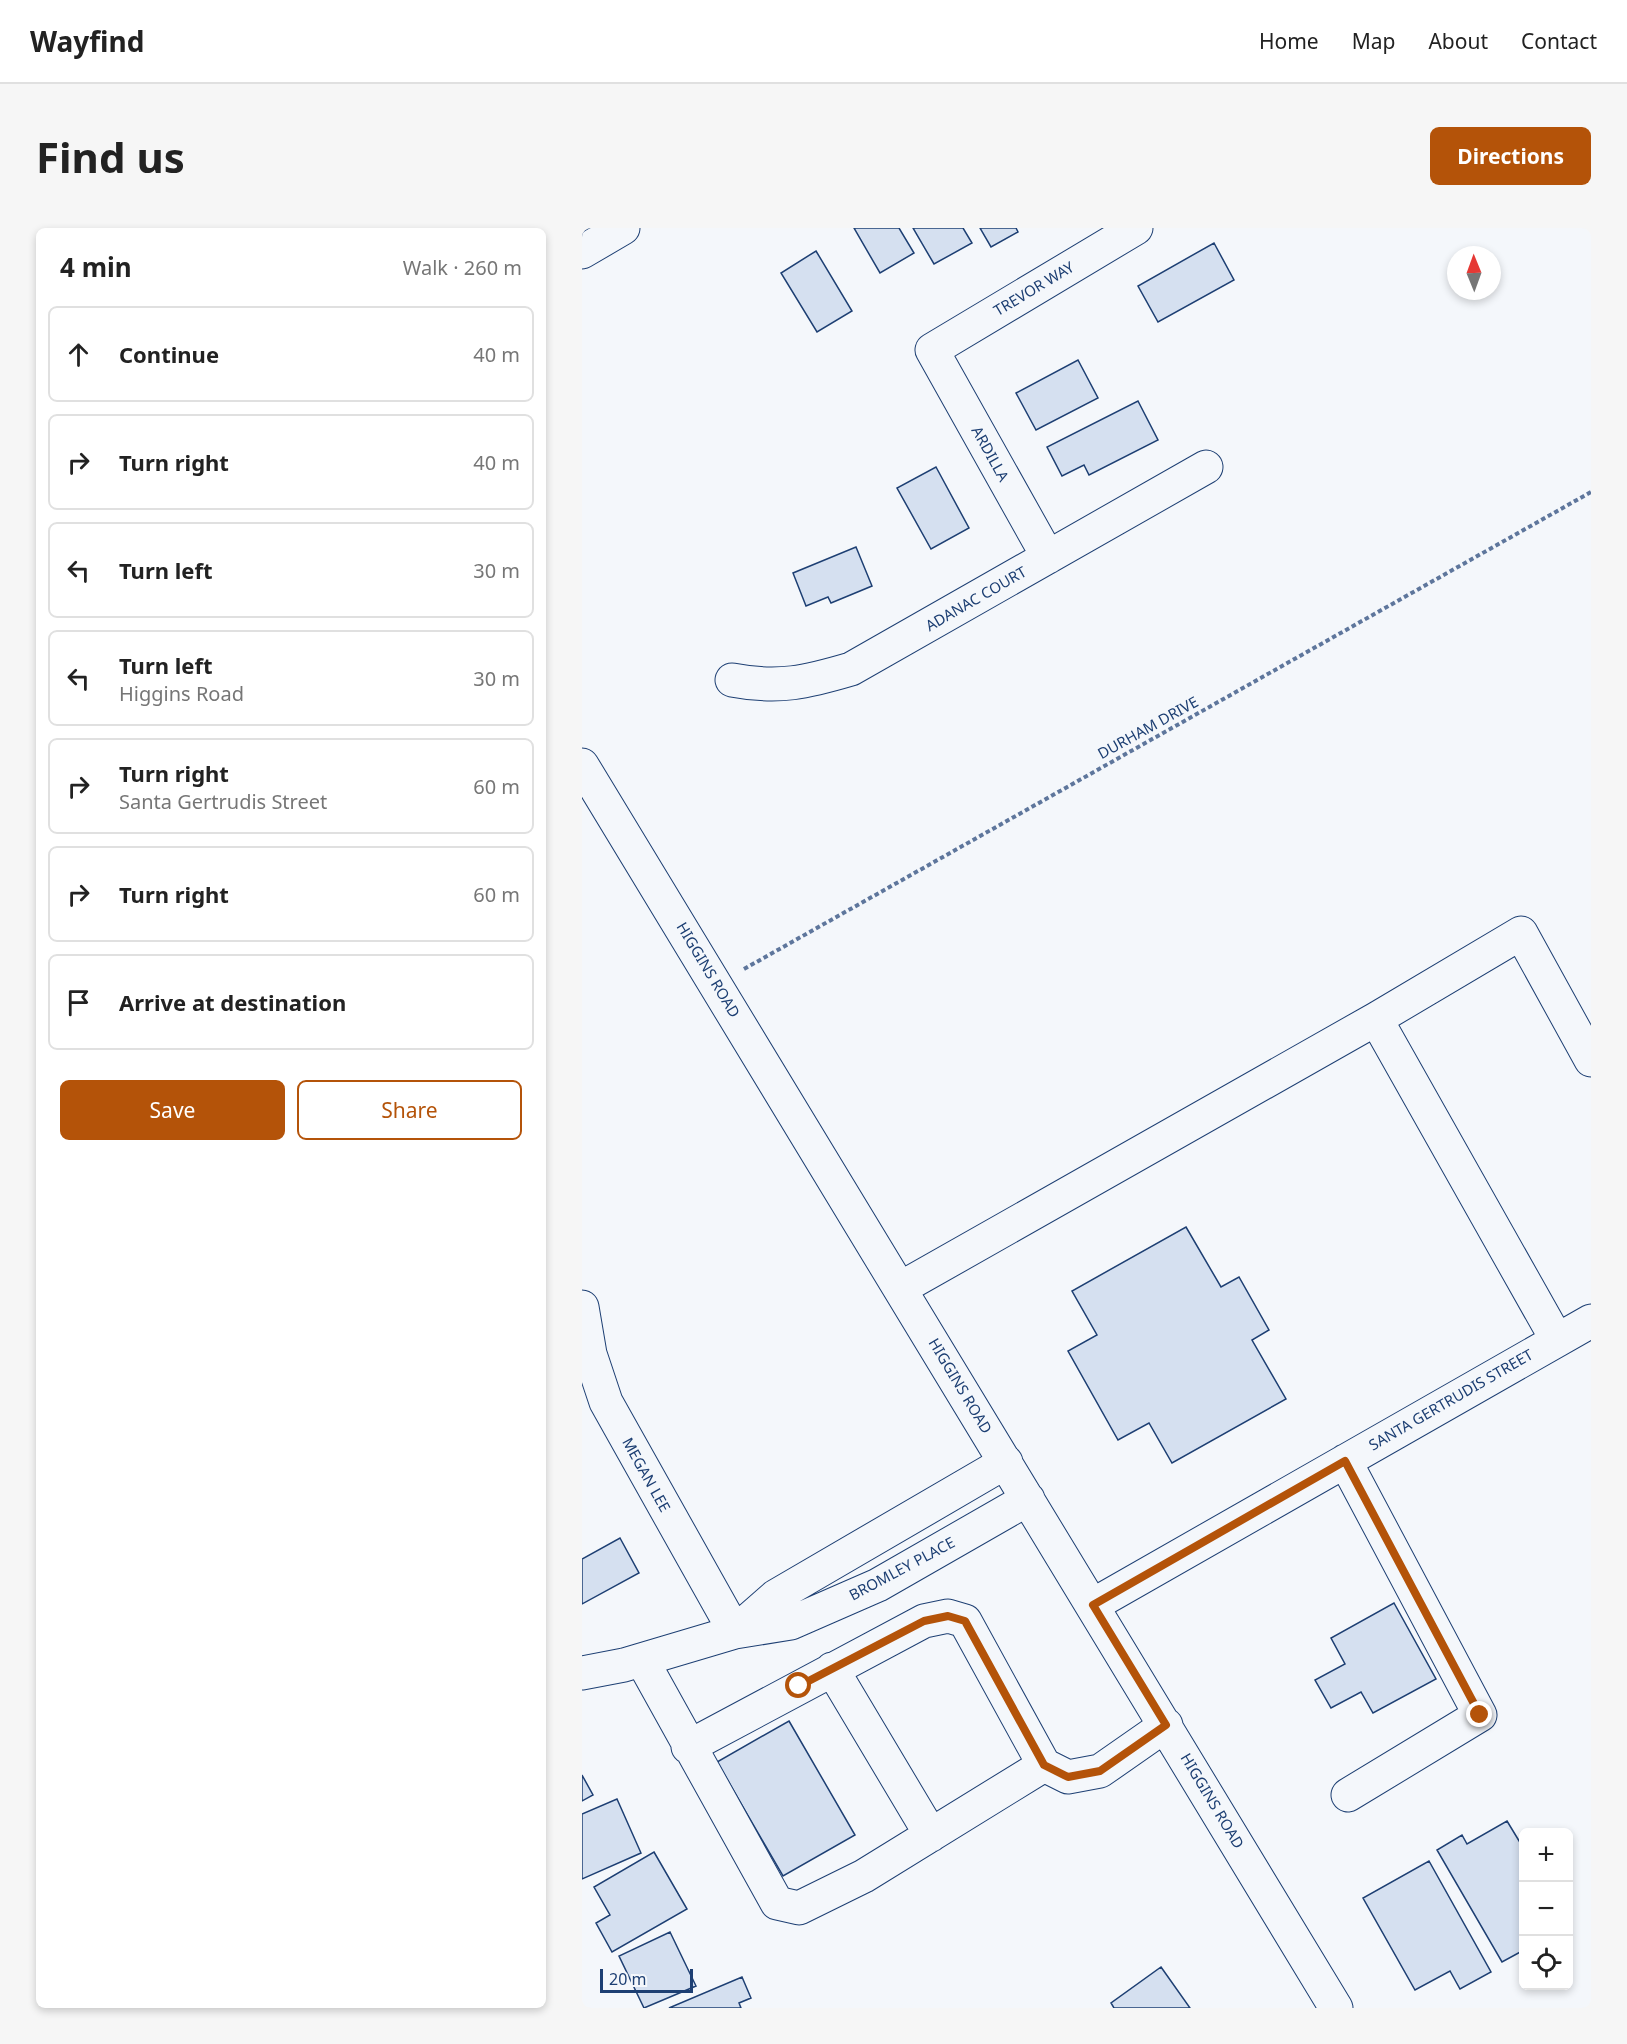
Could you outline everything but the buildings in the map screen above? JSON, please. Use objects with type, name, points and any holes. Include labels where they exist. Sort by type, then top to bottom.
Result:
[{"type":"street","points":[[582,252],[623,228]]},
{"type":"street","name":"TREVOR WAY","points":[[932,350],[1136,228]]},
{"type":"street","name":"ARDILLA","points":[[932,350],[1048,557]]},
{"type":"street","name":"ADANAC COURT","points":[[732,680],[762,686],[799,684],[851,669],[1206,467]]},
{"type":"street","name":"HIGGINS ROAD","points":[[582,765],[717,984],[1336,2008]]},
{"type":"street","points":[[901,1288],[1376,1019],[1521,933],[1591,1060]]},
{"type":"street","points":[[1376,1019],[1557,1340]]},
{"type":"street","name":"MEGAN LEE","points":[[582,1307],[590,1354],[606,1402],[735,1632]]},
{"type":"street","name":"SANTA GERTRUDIS STREET","points":[[1093,1605],[1591,1321]]},
{"type":"street","points":[[1345,1461],[1480,1715],[1348,1795]]},
{"type":"street","name":"BROMLEY PLACE","points":[[735,1632],[776,1596],[1006,1462]]},
{"type":"street","name":"BROMLEY PLACE","points":[[582,1673],[642,1660],[735,1632],[790,1623],[878,1585],[1028,1499]]},
{"type":"street","points":[[688,1747],[924,1621],[948,1616],[965,1621],[1044,1765],[1068,1777],[1100,1771],[1166,1725]]},
{"type":"street","points":[[642,1660],[688,1747],[777,1903],[799,1908],[864,1876],[1044,1765]]},
{"type":"street","points":[[832,1669],[931,1835]]},
{"type":"path","name":"DURHAM DRIVE","points":[[717,984],[1591,492]]},
{"type":"route","points":[[799,1686],[924,1621],[948,1616],[965,1621],[1044,1765],[1068,1777],[1100,1771],[1166,1725],[1093,1605],[1345,1461],[1480,1715]]}]
